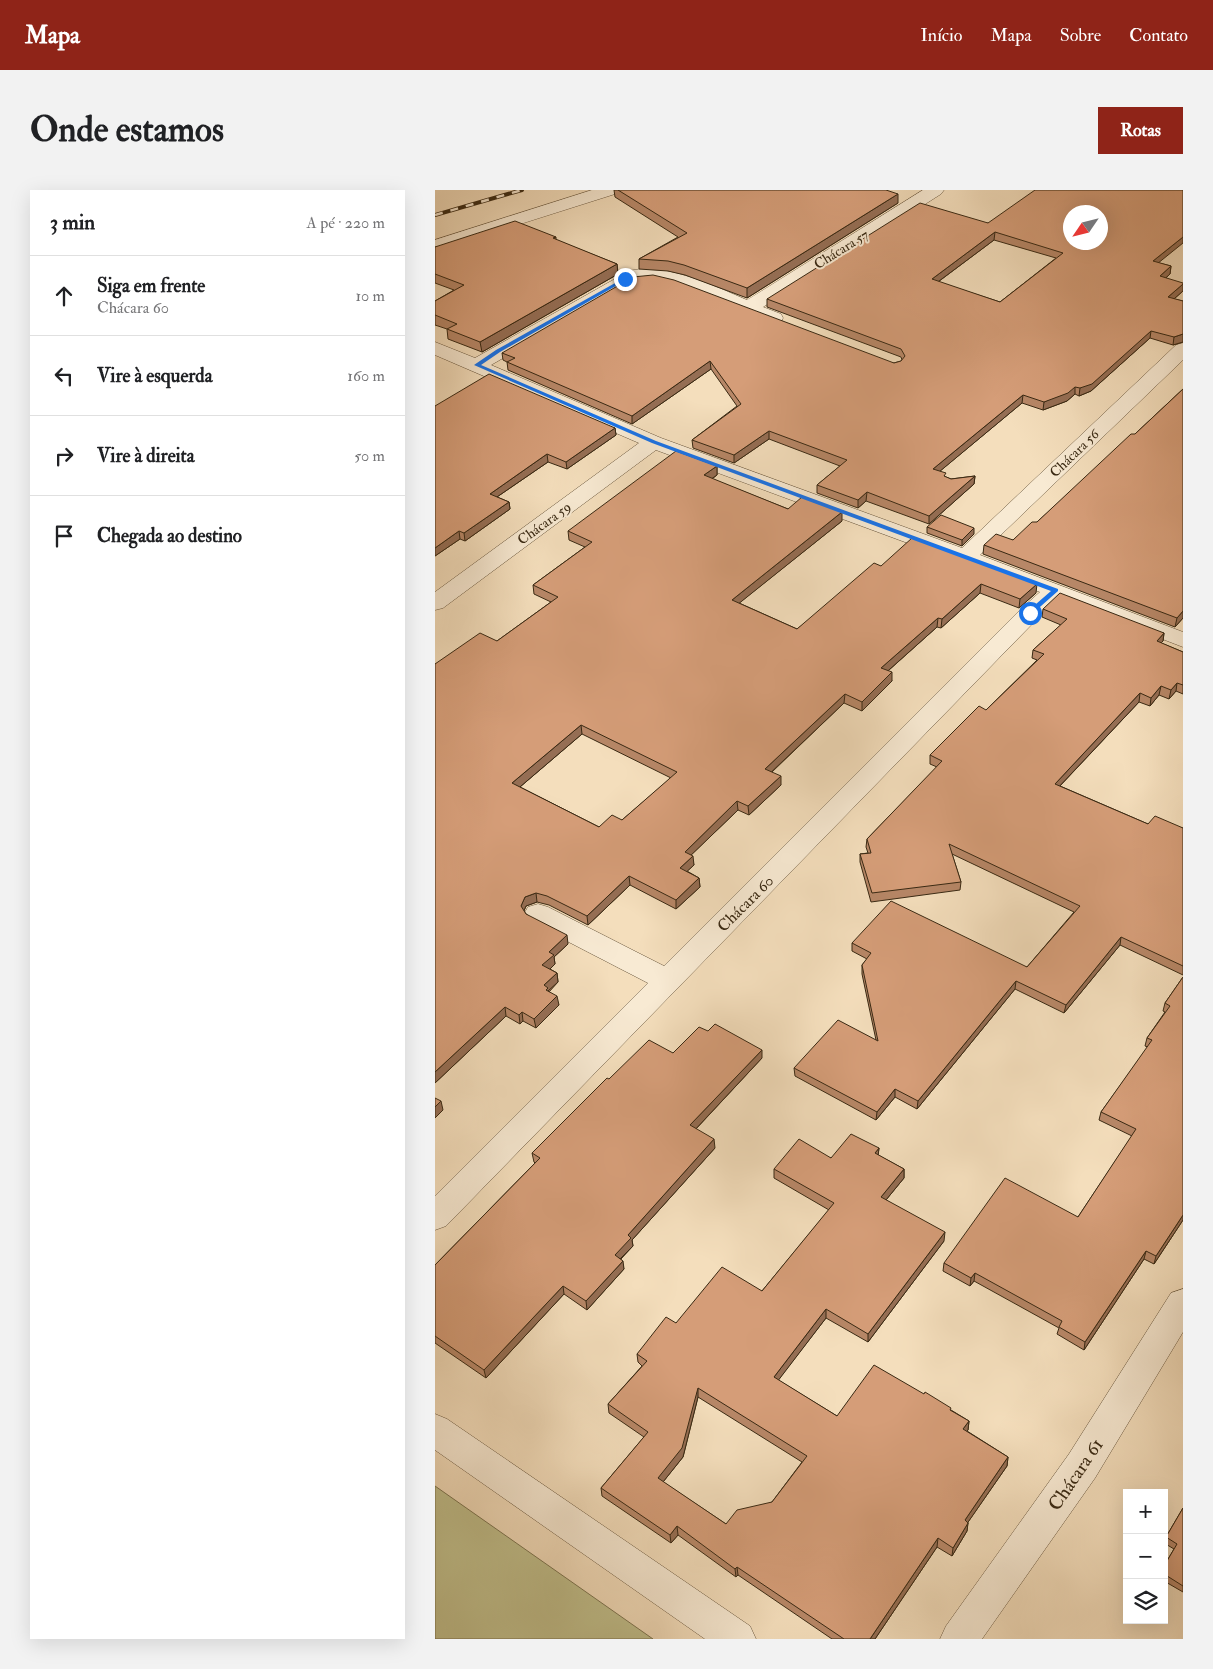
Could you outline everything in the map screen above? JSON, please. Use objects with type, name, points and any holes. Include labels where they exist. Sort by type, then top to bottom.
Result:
[{"type":"street","points":[[435,246],[609,190]]},
{"type":"street","name":"Chácara 57","points":[[748,308],[935,190]]},
{"type":"street","points":[[477,365],[498,351],[635,275],[659,275],[682,282],[793,325]]},
{"type":"street","points":[[435,348],[654,442],[1056,590],[1183,640]]},
{"type":"street","name":"Chácara 56","points":[[965,557],[1183,348]]},
{"type":"street","name":"Chácara 59","points":[[435,604],[654,442]]},
{"type":"street","name":"Chácara 60","points":[[435,1217],[1030,613],[1056,590]]},
{"type":"street","points":[[538,914],[668,981]]},
{"type":"street","name":"Chácara 61","points":[[959,1639],[1082,1466],[1183,1304]]},
{"type":"street","points":[[435,1430],[737,1639]]},
{"type":"shaded area","points":[[435,1486],[653,1639],[435,1639]]},
{"type":"building","points":[[618,190],[886,190],[898,194],[747,288],[684,265],[668,261],[639,259],[687,233]]},
{"type":"building","points":[[1035,190],[1183,190],[1183,237],[1153,261],[1171,266],[1160,276],[1183,283],[1168,297],[1183,301],[1183,334],[1174,337],[1151,331],[1092,384],[1080,388],[1075,387],[1068,393],[1044,402],[1023,395],[933,469],[946,473],[944,476],[951,479],[975,476],[929,516],[867,492],[858,500],[817,485],[847,460],[769,431],[734,455],[692,440],[741,404],[710,361],[632,416],[507,362],[515,358],[502,353],[633,277],[653,275],[674,280],[894,363],[901,361],[905,356],[901,349],[767,299],[920,203],[988,223]],"holes":[[[995,232],[1063,253],[1000,302],[932,279]]]},
{"type":"building","points":[[515,221],[617,264],[480,342],[447,329],[457,324],[435,315],[435,301],[464,285],[435,274],[435,247]]},
{"type":"building","points":[[489,374],[615,428],[566,462],[547,454],[490,494],[509,502],[464,533],[459,531],[435,548],[435,406]]},
{"type":"building","points":[[1183,389],[1183,611],[1177,618],[984,545],[996,534],[1013,540],[1032,522],[1037,522],[1131,434],[1135,434]]},
{"type":"building","points":[[676,451],[717,466],[704,475],[788,509],[802,497],[842,512],[732,600],[797,629],[874,563],[881,566],[912,538],[1037,584],[1020,599],[981,584],[942,619],[938,618],[881,668],[892,672],[862,702],[845,694],[765,769],[781,776],[748,806],[737,801],[685,852],[693,856],[680,868],[699,878],[676,900],[629,876],[587,916],[547,896],[536,893],[525,897],[521,906],[526,914],[567,935],[549,952],[554,955],[542,965],[557,973],[544,985],[548,988],[546,990],[557,996],[534,1019],[522,1012],[519,1015],[505,1007],[435,1072],[435,664],[480,633],[497,641],[558,597],[533,585],[592,542],[568,531]],"holes":[[[581,725],[677,772],[622,820],[612,815],[599,827],[512,783]]]},
{"type":"building","points":[[941,515],[974,528],[962,540],[927,527]]},
{"type":"building","points":[[1060,593],[1164,633],[1157,641],[1183,652],[1183,685],[1177,683],[1171,690],[1161,686],[1151,698],[1140,693],[1055,784],[1148,824],[1155,816],[1183,828],[1183,966],[1121,937],[1066,1005],[1016,981],[918,1101],[895,1089],[877,1112],[794,1068],[838,1020],[878,1041],[862,965],[871,953],[852,943],[891,901],[1027,967],[1080,906],[949,844],[961,882],[872,893],[860,854],[871,853],[867,839],[942,761],[930,755],[979,706],[986,710],[1044,654],[1033,650],[1067,619],[1043,609]]},
{"type":"building","points":[[1183,977],[1183,1215],[1156,1256],[1146,1251],[1085,1342],[1059,1327],[1062,1321],[975,1273],[971,1278],[944,1263],[1005,1178],[1078,1217],[1136,1129],[1101,1112],[1152,1040],[1147,1038],[1170,1006],[1165,1003]]},
{"type":"building","points":[[715,1024],[762,1050],[690,1125],[714,1139],[628,1235],[631,1238],[615,1255],[623,1261],[586,1301],[563,1286],[484,1370],[435,1336],[435,1265],[540,1158],[532,1153],[607,1078],[609,1079],[649,1040],[673,1053],[699,1027],[708,1031]]},
{"type":"building","points":[[435,1098],[441,1101],[435,1107]]},
{"type":"building","points":[[851,1134],[879,1148],[875,1153],[904,1169],[881,1197],[945,1232],[868,1334],[826,1309],[774,1377],[837,1416],[874,1365],[951,1408],[950,1410],[969,1421],[963,1429],[1008,1457],[965,1520],[968,1523],[953,1548],[938,1538],[870,1639],[844,1639],[737,1567],[735,1569],[677,1526],[670,1535],[601,1488],[648,1432],[608,1404],[647,1361],[637,1354],[666,1317],[676,1323],[722,1267],[762,1291],[834,1203],[774,1169],[799,1139],[831,1158]],"holes":[[[698,1388],[807,1456],[772,1502],[737,1510],[726,1524],[658,1478],[682,1448]]]},
{"type":"building","points":[[1183,1508],[1183,1586],[1168,1577],[1168,1559],[1177,1544],[1168,1538],[1168,1534]]},
{"type":"railway","points":[[435,215],[522,190]]},
{"type":"route","points":[[625,279],[498,351],[477,365],[654,442],[1056,590],[1030,613]]}]
